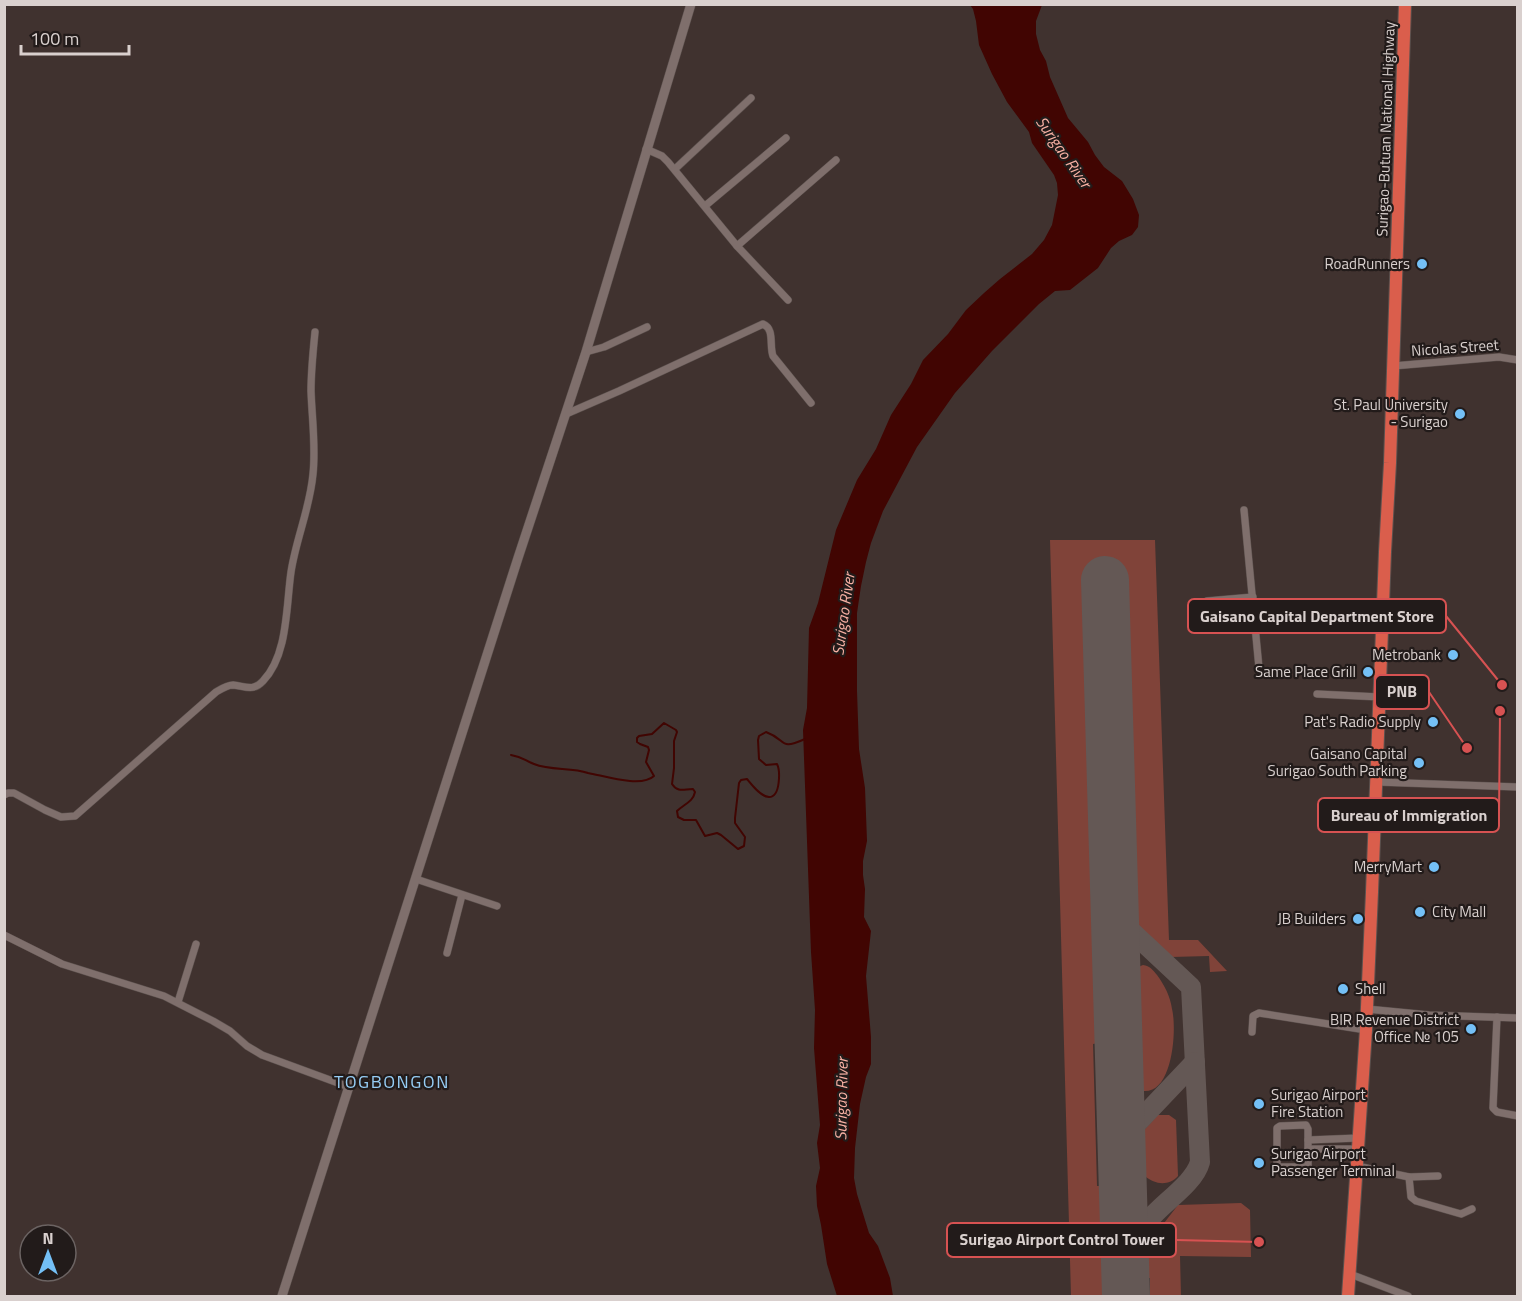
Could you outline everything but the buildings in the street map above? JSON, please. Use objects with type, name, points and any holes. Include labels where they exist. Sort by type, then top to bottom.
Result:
[{"type":"highway","name":"Surigao-Butuan National Highway","points":[[1348,1296],[1367,1009],[1390,463],[1405,4]]},
{"type":"street","points":[[282,1296],[586,352],[691,4]]},
{"type":"street","points":[[675,169],[751,98]]},
{"type":"street","points":[[705,206],[786,138]]},
{"type":"street","points":[[646,149],[662,156],[675,169],[737,246],[788,300]]},
{"type":"street","points":[[737,246],[836,160]]},
{"type":"street","points":[[566,414],[619,392],[763,324],[771,331],[773,356],[811,403]]},
{"type":"street","points":[[586,352],[604,347],[647,327]]},
{"type":"street","points":[[4,795],[14,793],[61,817],[75,816],[216,692],[229,686],[248,688],[257,686],[272,669],[279,654],[293,560],[308,509],[313,474],[311,377],[315,332]]},
{"type":"street","name":"Nicolas Street","points":[[1393,366],[1499,357],[1518,360]]},
{"type":"street","points":[[1245,510],[1259,668]]},
{"type":"street","points":[[1208,602],[1254,597]]},
{"type":"street","points":[[1255,622],[1384,608]]},
{"type":"street","points":[[1317,694],[1380,697]]},
{"type":"street","points":[[1377,782],[1518,787]]},
{"type":"street","points":[[416,879],[497,906]]},
{"type":"street","points":[[447,953],[462,894]]},
{"type":"street","points":[[4,935],[62,964],[178,1002],[230,1031],[262,1055],[349,1087]]},
{"type":"street","points":[[178,1002],[196,945]]},
{"type":"street","points":[[1367,1009],[1429,1015],[1518,1018]]},
{"type":"street","points":[[1252,1032],[1253,1016],[1259,1013],[1366,1030]]},
{"type":"street","points":[[1497,1017],[1493,1108],[1497,1112],[1518,1116]]},
{"type":"street","points":[[1306,1125],[1308,1140],[1308,1167],[1277,1167],[1276,1131],[1280,1126],[1306,1125]]},
{"type":"street","points":[[1308,1140],[1358,1144]]},
{"type":"street","points":[[1308,1149],[1358,1144]]},
{"type":"street","points":[[1356,1166],[1409,1177],[1438,1176]]},
{"type":"street","points":[[1409,1177],[1411,1197],[1416,1201],[1461,1214],[1472,1209]]},
{"type":"street","points":[[1350,1274],[1408,1296]]},
{"type":"shaded area","points":[[1050,540],[1155,540],[1169,940],[1198,940],[1227,971],[1210,972],[1209,956],[1171,957],[1132,920],[1123,580],[1085,581],[1098,1043],[1093,1044],[1097,1186],[1106,1186],[1109,1280],[1102,1280],[1102,1296],[1071,1296]]},
{"type":"shaded area","points":[[1143,965],[1154,971],[1167,991],[1172,1009],[1174,1031],[1167,1072],[1153,1089],[1143,1091],[1141,1043],[1136,1042],[1134,972],[1136,968]]},
{"type":"shaded area","points":[[1158,1115],[1169,1115],[1176,1120],[1178,1176],[1166,1183],[1157,1183],[1145,1176],[1144,1130]]},
{"type":"shaded area","points":[[1241,1203],[1250,1210],[1251,1257],[1180,1256],[1181,1296],[1150,1296],[1150,1278],[1142,1278],[1142,1264],[1148,1264],[1147,1245],[1178,1205]]},
{"type":"water","name":"Surigao River","points":[[970,5],[1042,5],[1036,21],[1036,34],[1050,77],[1068,118],[1088,142],[1104,167],[1122,181],[1133,199],[1139,215],[1138,227],[1132,235],[1111,248],[1098,268],[1070,290],[1055,291],[1039,304],[992,351],[955,393],[917,447],[883,511],[871,543],[857,613],[857,691],[859,749],[865,788],[867,841],[863,861],[864,917],[871,931],[866,976],[871,1064],[860,1104],[854,1178],[869,1233],[878,1246],[890,1278],[893,1296],[837,1296],[827,1264],[817,1206],[816,1186],[820,1168],[817,1143],[820,1125],[814,1048],[815,1010],[803,730],[807,708],[809,628],[818,603],[836,530],[857,480],[876,449],[891,415],[923,360],[948,334],[966,310],[1032,254],[1044,240],[1052,225],[1058,195],[1054,175],[1032,143],[1029,132],[1007,102],[992,74],[979,45],[976,21]]},
{"type":"waterway","points":[[511,755],[547,768],[575,770],[622,780],[641,781],[654,776],[646,762],[648,747],[637,742],[637,738],[652,734],[664,723],[677,732],[674,741],[672,784],[679,790],[693,789],[695,792],[690,801],[677,811],[678,817],[684,820],[696,820],[705,836],[717,833],[738,849],[744,846],[745,837],[735,823],[739,783],[747,779],[760,793],[769,797],[776,793],[779,783],[777,764],[766,765],[759,759],[759,736],[766,732],[787,744],[805,739]]},
{"type":"taxiway","points":[[1115,916],[1191,987],[1200,1162],[1185,1186],[1148,1221],[1125,1263]]},
{"type":"taxiway","points":[[1121,1140],[1195,1062]]},
{"type":"runway","points":[[1105,580],[1126,1296]]},
{"type":"place","name":"RoadRunners","points":[[1422,264]]},
{"type":"place","name":"St. Paul University - Surigao","points":[[1460,414]]},
{"type":"place","name":"Metrobank","points":[[1453,655]]},
{"type":"place","name":"Same Place Grill","points":[[1368,672]]},
{"type":"place","name":"Gaisano Capital Department Store","points":[[1502,685]]},
{"type":"place","name":"Bureau of Immigration","points":[[1500,711]]},
{"type":"place","name":"Pat's Radio Supply","points":[[1433,722]]},
{"type":"place","name":"PNB","points":[[1467,748]]},
{"type":"place","name":"Gaisano Capital Surigao South Parking","points":[[1419,763]]},
{"type":"place","name":"MerryMart","points":[[1434,867]]},
{"type":"place","name":"City Mall","points":[[1420,912]]},
{"type":"place","name":"JB Builders","points":[[1358,919]]},
{"type":"place","name":"Shell","points":[[1343,989]]},
{"type":"place","name":"BIR Revenue District Office № 105","points":[[1471,1029]]},
{"type":"place","name":"Surigao Airport Fire Station","points":[[1259,1104]]},
{"type":"place","name":"Surigao Airport Passenger Terminal","points":[[1259,1163]]},
{"type":"place","name":"Surigao Airport Control Tower","points":[[1259,1242]]},
{"type":"district","name":"TOGBONGON","points":[[392,1082]]}]
